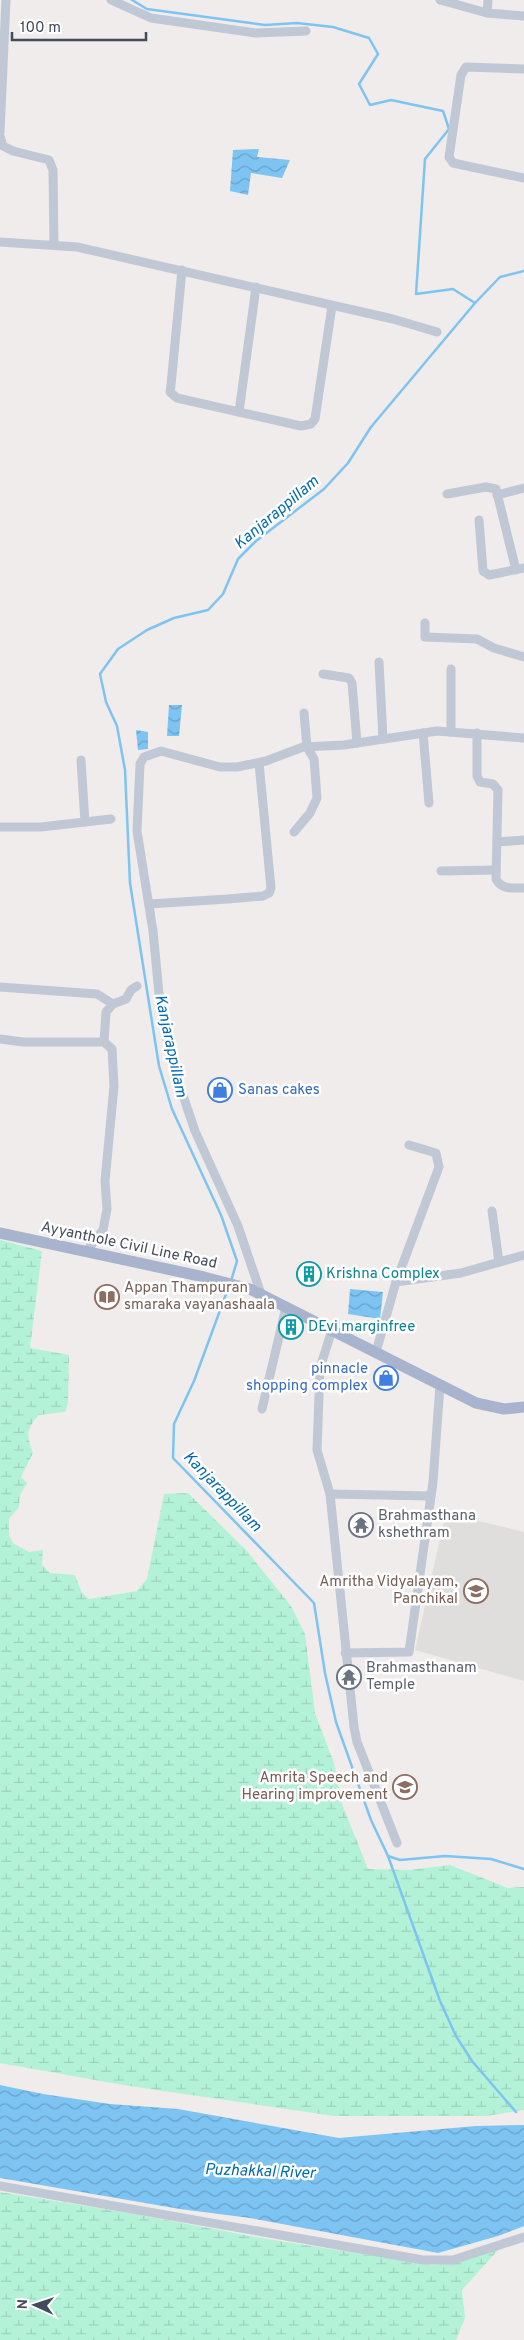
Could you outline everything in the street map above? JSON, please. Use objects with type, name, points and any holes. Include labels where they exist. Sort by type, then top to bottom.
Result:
[{"type":"main road","name":"Ayyanthole Civil Line Road","points":[[0,1233],[204,1277],[250,1289],[476,1403],[504,1409],[524,1407]]},
{"type":"street","points":[[0,132],[6,0]]},
{"type":"street","points":[[111,0],[151,18],[256,33],[306,31]]},
{"type":"street","points":[[440,0],[487,13],[524,16]]},
{"type":"street","points":[[487,13],[488,0]]},
{"type":"street","points":[[524,69],[466,67],[461,75],[449,157],[452,163],[524,178]]},
{"type":"street","points":[[0,136],[3,146],[13,151],[49,160],[53,170],[54,245]]},
{"type":"street","points":[[0,242],[77,246],[256,287],[437,332]]},
{"type":"street","points":[[182,270],[170,392],[177,398],[301,426],[312,424],[315,419],[332,306]]},
{"type":"street","points":[[239,412],[256,287]]},
{"type":"street","points":[[447,494],[486,486],[492,487],[497,494],[520,569],[489,575],[483,571],[480,520]]},
{"type":"street","points":[[497,494],[524,488]]},
{"type":"street","points":[[425,623],[425,637],[477,639],[501,650],[524,657]]},
{"type":"street","points":[[379,662],[383,739]]},
{"type":"street","points":[[451,669],[451,732]]},
{"type":"street","points":[[323,674],[349,678],[352,683],[357,743]]},
{"type":"street","points":[[294,832],[310,813],[317,798],[314,759],[307,747],[304,713]]},
{"type":"street","points":[[423,733],[429,803]]},
{"type":"street","points":[[261,1294],[238,1226],[195,1131],[172,1063],[156,983],[149,904],[137,831],[140,764],[144,757],[161,752],[220,767],[237,767],[258,763],[307,747],[357,743],[423,733],[477,733],[524,738]]},
{"type":"street","points":[[477,733],[477,776],[480,782],[493,784],[498,790],[496,879],[499,885],[508,888],[524,888]]},
{"type":"street","points":[[80,760],[85,822]]},
{"type":"street","points":[[149,904],[228,899],[269,893],[271,888],[258,763]]},
{"type":"street","points":[[0,827],[41,827],[111,819]]},
{"type":"street","points":[[496,842],[524,840]]},
{"type":"street","points":[[441,871],[496,870]]},
{"type":"street","points":[[104,1042],[106,1012],[113,1004],[126,999],[131,990],[138,986]]},
{"type":"street","points":[[0,987],[97,994],[113,1004]]},
{"type":"street","points":[[0,1039],[23,1042],[104,1042],[112,1049],[114,1086],[106,1181],[107,1209],[103,1230],[86,1252]]},
{"type":"street","points":[[376,1352],[396,1282],[439,1167],[436,1153],[409,1145]]},
{"type":"street","points":[[492,1211],[499,1262]]},
{"type":"street","points":[[396,1282],[461,1273],[524,1255]]},
{"type":"street","points":[[262,1409],[286,1307]]},
{"type":"street","points":[[332,1330],[320,1368],[317,1450],[330,1494],[345,1653],[358,1742],[397,1844]]},
{"type":"street","points":[[345,1653],[410,1652],[431,1496],[440,1384]]},
{"type":"street","points":[[330,1494],[431,1496]]},
{"type":"street","points":[[0,2186],[423,2260],[452,2260],[524,2237]]},
{"type":"shaded area","name":"Amritha Vidyalayam, Panchikal","points":[[446,1513],[524,1532],[524,1681],[415,1650]]},
{"type":"green space","points":[[0,1240],[42,1251],[30,1348],[69,1355],[68,1403],[65,1412],[39,1415],[28,1432],[33,1453],[21,1477],[27,1483],[20,1495],[19,1507],[9,1519],[9,1535],[13,1543],[29,1552],[43,1550],[42,1565],[50,1573],[75,1575],[82,1593],[89,1599],[137,1591],[147,1579],[164,1494],[188,1493],[246,1550],[291,1606],[305,1634],[315,1713],[334,1763],[342,1804],[368,1869],[409,1870],[450,1865],[508,1888],[524,1887],[524,2110],[486,2116],[334,2116],[123,2085],[0,2063]]},
{"type":"green space","points":[[0,2192],[135,2214],[267,2239],[433,2265],[464,2261],[499,2249],[462,2290],[465,2318],[456,2340],[0,2340]]},
{"type":"water","points":[[259,149],[257,157],[290,160],[282,178],[251,173],[248,195],[230,191],[233,150]]},
{"type":"water","points":[[169,705],[182,705],[179,736],[167,736]]},
{"type":"water","points":[[136,730],[148,732],[148,749],[138,750]]},
{"type":"water","points":[[350,1289],[383,1292],[380,1319],[348,1314]]},
{"type":"water","name":"Puzhakkal River","points":[[0,2085],[43,2094],[110,2104],[178,2109],[339,2138],[476,2126],[524,2125],[524,2226],[498,2236],[438,2253],[250,2218],[180,2209],[0,2178]]},
{"type":"waterway","points":[[132,0],[147,9],[265,25],[297,23],[333,27],[369,38],[378,54],[359,84],[370,105],[391,100],[443,111],[449,129],[425,159],[416,294],[453,289],[475,303]]},
{"type":"waterway","name":"Kanjarappillam","points":[[231,1281],[237,1261],[221,1215],[172,1109],[159,1066],[130,883],[125,770],[117,726],[106,702],[100,674],[118,649],[147,630],[174,618],[208,610],[223,594],[238,559],[256,541],[324,489],[348,463],[371,427],[475,303],[500,277],[524,271]]},
{"type":"waterway","name":"Kanjarappillam","points":[[229,1286],[194,1381],[174,1424],[173,1458],[314,1603],[325,1673],[336,1722],[371,1820],[388,1856],[400,1860],[445,1856],[491,1859],[524,1869]]},
{"type":"waterway","points":[[388,1856],[440,2001],[456,2036],[472,2061],[516,2112]]},
{"type":"place","name":"Sanas cakes","points":[[220,1090]]},
{"type":"place","name":"Krishna Complex","points":[[309,1274]]},
{"type":"place","name":"Appan Thampuran smaraka vayanashaala","points":[[107,1297]]},
{"type":"place","name":"DEvi marginfree","points":[[291,1327]]},
{"type":"place","name":"pinnacle shopping complex","points":[[386,1378]]},
{"type":"place","name":"Brahmasthana kshethram","points":[[361,1525]]},
{"type":"place","name":"Amritha Vidyalayam, Panchikal","points":[[476,1591]]},
{"type":"place","name":"Brahmasthanam Temple","points":[[349,1677]]},
{"type":"place","name":"Amrita Speech and Hearing improvement","points":[[405,1787]]}]
